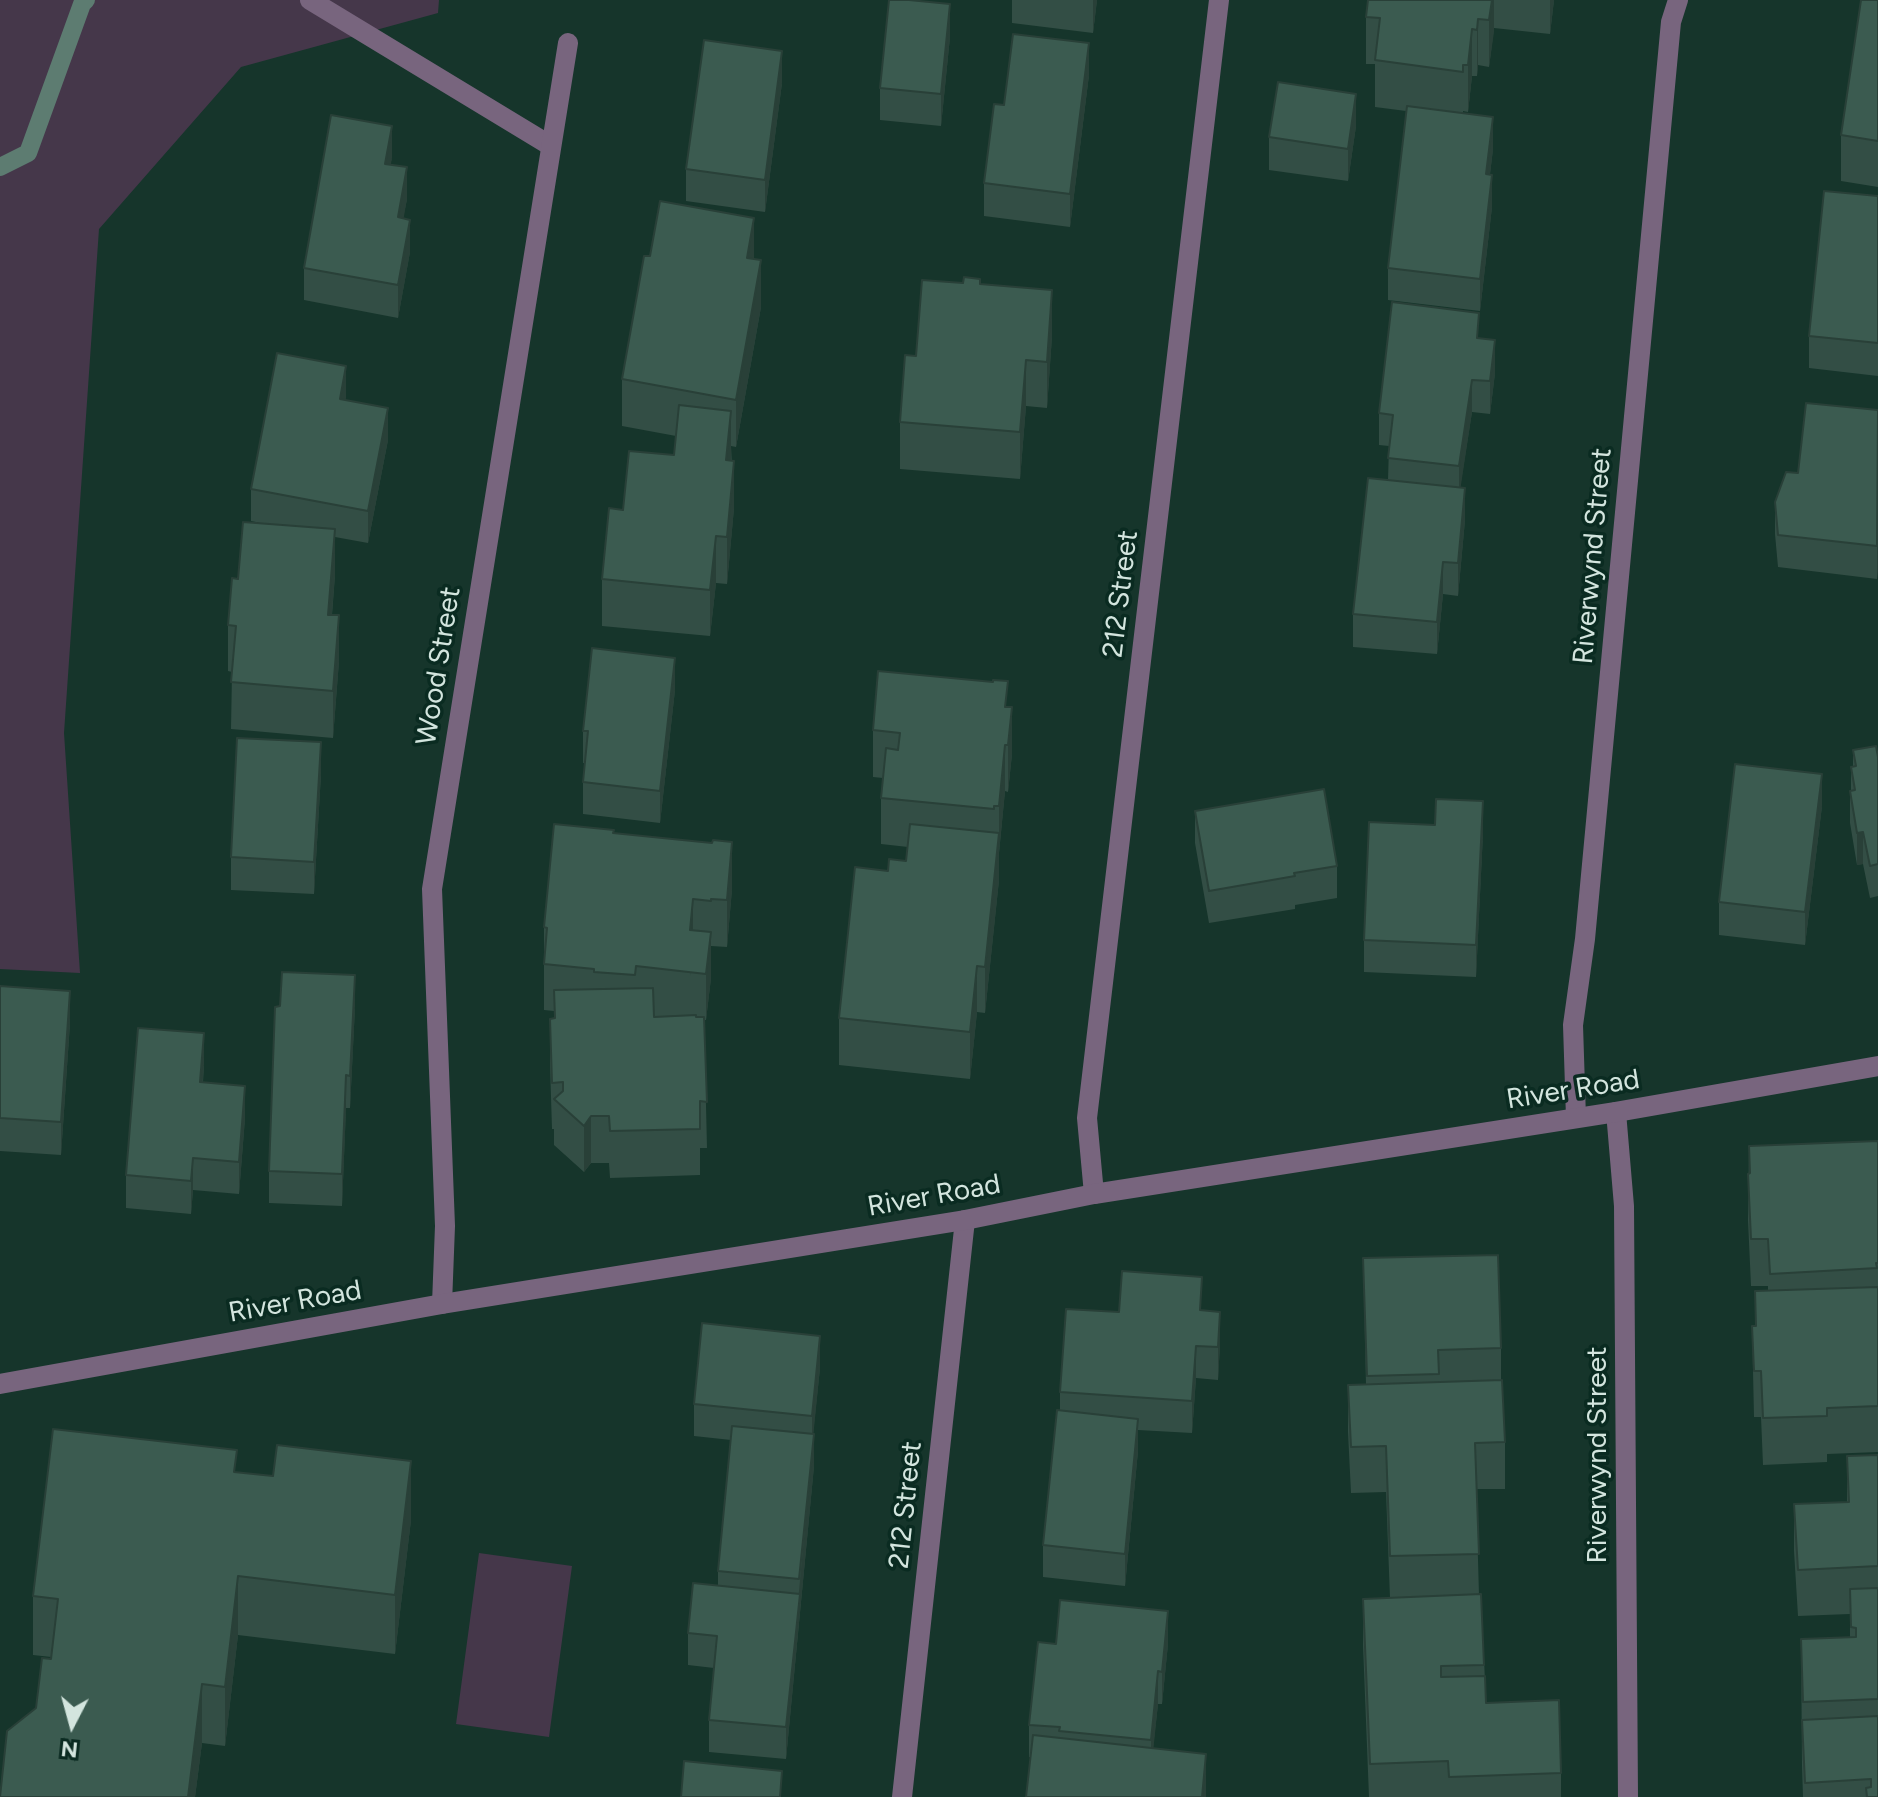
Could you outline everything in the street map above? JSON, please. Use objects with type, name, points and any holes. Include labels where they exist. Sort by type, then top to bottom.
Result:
[{"type":"street","points":[[310,0],[551,146]]},
{"type":"street","name":"212 Street","points":[[1094,1194],[1087,1118],[1219,0]]},
{"type":"street","name":"Riverwynd Street","points":[[1576,1118],[1573,1025],[1585,939],[1671,22],[1678,0]]},
{"type":"street","name":"Wood Street","points":[[442,1304],[445,1226],[432,889],[568,43]]},
{"type":"street","name":"River Road","points":[[0,1384],[442,1304],[965,1220],[1094,1194],[1616,1112],[1878,1066]]},
{"type":"street","name":"Riverwynd Street","points":[[1616,1112],[1624,1206],[1628,1797]]},
{"type":"street","name":"212 Street","points":[[902,1797],[965,1220]]},
{"type":"shaded area","points":[[0,0],[439,0],[438,13],[241,67],[99,229],[64,733],[80,973],[0,969]]},
{"type":"shaded area","points":[[479,1553],[572,1566],[549,1737],[456,1724]]},
{"type":"building","points":[[889,0],[950,4],[941,94],[880,88]]},
{"type":"building","points":[[1368,0],[1492,0],[1489,20],[1478,19],[1477,30],[1472,29],[1468,65],[1463,65],[1463,72],[1375,60],[1380,18],[1366,17]]},
{"type":"building","points":[[1861,0],[1878,0],[1878,141],[1841,135]]},
{"type":"building","points":[[1013,34],[1089,43],[1070,194],[984,183],[994,104],[1004,105]]},
{"type":"building","points":[[704,40],[782,51],[765,180],[686,169]]},
{"type":"building","points":[[1278,82],[1356,94],[1348,149],[1269,137]]},
{"type":"building","points":[[1407,106],[1493,117],[1486,174],[1492,175],[1480,279],[1388,268]]},
{"type":"building","points":[[331,115],[392,126],[385,164],[407,167],[398,217],[410,220],[398,285],[304,268]]},
{"type":"building","points":[[1824,191],[1878,196],[1878,343],[1809,336]]},
{"type":"building","points":[[660,201],[754,218],[747,258],[761,260],[736,400],[622,379],[644,256],[650,256]]},
{"type":"building","points":[[964,277],[980,279],[980,284],[1052,290],[1047,362],[1026,360],[1020,432],[900,422],[905,355],[916,356],[922,280],[963,283]]},
{"type":"building","points":[[1392,302],[1479,313],[1477,338],[1495,340],[1490,381],[1472,380],[1459,466],[1388,458],[1393,415],[1379,413]]},
{"type":"building","points":[[277,353],[346,366],[340,399],[388,408],[368,511],[251,489]]},
{"type":"building","points":[[1806,403],[1878,410],[1877,546],[1778,535],[1775,502],[1786,472],[1798,473]]},
{"type":"building","points":[[679,405],[731,411],[726,460],[734,461],[727,537],[716,536],[710,590],[602,579],[609,508],[623,510],[629,451],[674,455]]},
{"type":"building","points":[[1368,478],[1465,488],[1458,563],[1443,562],[1437,622],[1353,614]]},
{"type":"building","points":[[243,522],[335,529],[328,615],[339,615],[333,691],[231,682],[236,626],[228,625],[232,578],[238,579]]},
{"type":"building","points":[[592,648],[675,658],[660,791],[583,782],[588,731],[583,731]]},
{"type":"building","points":[[878,671],[1008,681],[1005,707],[1012,707],[999,806],[994,806],[994,809],[881,798],[886,748],[898,750],[900,733],[873,730]]},
{"type":"building","points":[[237,738],[321,742],[314,862],[231,857]]},
{"type":"building","points":[[1876,746],[1878,864],[1870,866],[1863,832],[1857,833],[1850,791],[1855,790],[1851,767],[1856,766],[1853,750]]},
{"type":"building","points":[[1735,764],[1822,774],[1805,912],[1719,902]]},
{"type":"building","points":[[1324,789],[1337,866],[1209,891],[1195,811]]},
{"type":"building","points":[[1436,799],[1483,801],[1476,945],[1364,940],[1369,822],[1435,825]]},
{"type":"building","points":[[554,824],[614,830],[613,833],[712,843],[713,840],[732,842],[727,900],[693,899],[690,930],[711,932],[706,974],[636,966],[635,975],[544,964],[547,928],[544,927]]},
{"type":"building","points":[[910,824],[999,833],[985,967],[977,966],[970,1032],[839,1018],[855,867],[888,871],[889,859],[906,861]]},
{"type":"building","points":[[282,972],[355,975],[350,1076],[346,1075],[342,1174],[269,1171],[275,1007],[280,1006]]},
{"type":"building","points":[[0,986],[70,991],[61,1122],[0,1118]]},
{"type":"building","points":[[653,988],[654,1017],[704,1017],[707,1102],[700,1101],[700,1129],[610,1131],[609,1116],[591,1116],[584,1126],[554,1099],[563,1091],[563,1082],[552,1083],[550,1019],[555,1018],[554,990]]},
{"type":"building","points":[[138,1028],[204,1033],[200,1082],[245,1086],[239,1162],[193,1158],[191,1181],[126,1175]]},
{"type":"building","points":[[1878,1141],[1877,1268],[1770,1274],[1768,1239],[1751,1239],[1749,1146]]},
{"type":"building","points":[[1498,1255],[1501,1348],[1438,1350],[1439,1374],[1367,1376],[1363,1258]]},
{"type":"building","points":[[1122,1271],[1202,1277],[1200,1310],[1220,1312],[1218,1347],[1196,1346],[1192,1401],[1060,1392],[1066,1309],[1119,1312]]},
{"type":"building","points":[[1878,1287],[1878,1406],[1827,1408],[1827,1416],[1763,1418],[1761,1371],[1754,1371],[1752,1326],[1756,1326],[1755,1291]]},
{"type":"building","points":[[702,1323],[820,1336],[812,1416],[694,1404]]},
{"type":"building","points":[[1502,1380],[1505,1442],[1475,1443],[1479,1554],[1390,1556],[1386,1446],[1351,1447],[1348,1385]]},
{"type":"building","points":[[1057,1410],[1138,1419],[1125,1554],[1043,1545]]},
{"type":"building","points":[[732,1426],[814,1434],[799,1579],[718,1571]]},
{"type":"building","points":[[53,1429],[237,1450],[234,1472],[273,1476],[277,1445],[411,1461],[395,1595],[238,1576],[225,1687],[202,1684],[188,1797],[0,1797],[7,1731],[36,1708],[42,1658],[51,1659],[58,1599],[33,1596]]},
{"type":"building","points":[[1878,1455],[1878,1566],[1798,1570],[1794,1504],[1849,1502],[1847,1456]]},
{"type":"building","points":[[693,1583],[800,1594],[786,1727],[709,1720],[717,1636],[688,1633]]},
{"type":"building","points":[[1878,1588],[1878,1699],[1803,1702],[1801,1639],[1856,1637],[1856,1628],[1851,1627],[1850,1589]]},
{"type":"building","points":[[1481,1594],[1484,1665],[1441,1666],[1441,1677],[1485,1676],[1486,1703],[1559,1700],[1561,1773],[1449,1777],[1448,1761],[1370,1764],[1363,1599]]},
{"type":"building","points":[[1060,1600],[1168,1611],[1151,1740],[1029,1725],[1038,1642],[1056,1644]]},
{"type":"building","points":[[1878,1716],[1878,1797],[1867,1797],[1866,1788],[1871,1787],[1871,1779],[1805,1783],[1802,1720]]},
{"type":"building","points":[[1033,1735],[1206,1754],[1202,1797],[1026,1797]]},
{"type":"building","points":[[684,1761],[782,1771],[780,1797],[681,1797]]},
{"type":"waterway","points":[[0,167],[28,153],[86,0]]}]
